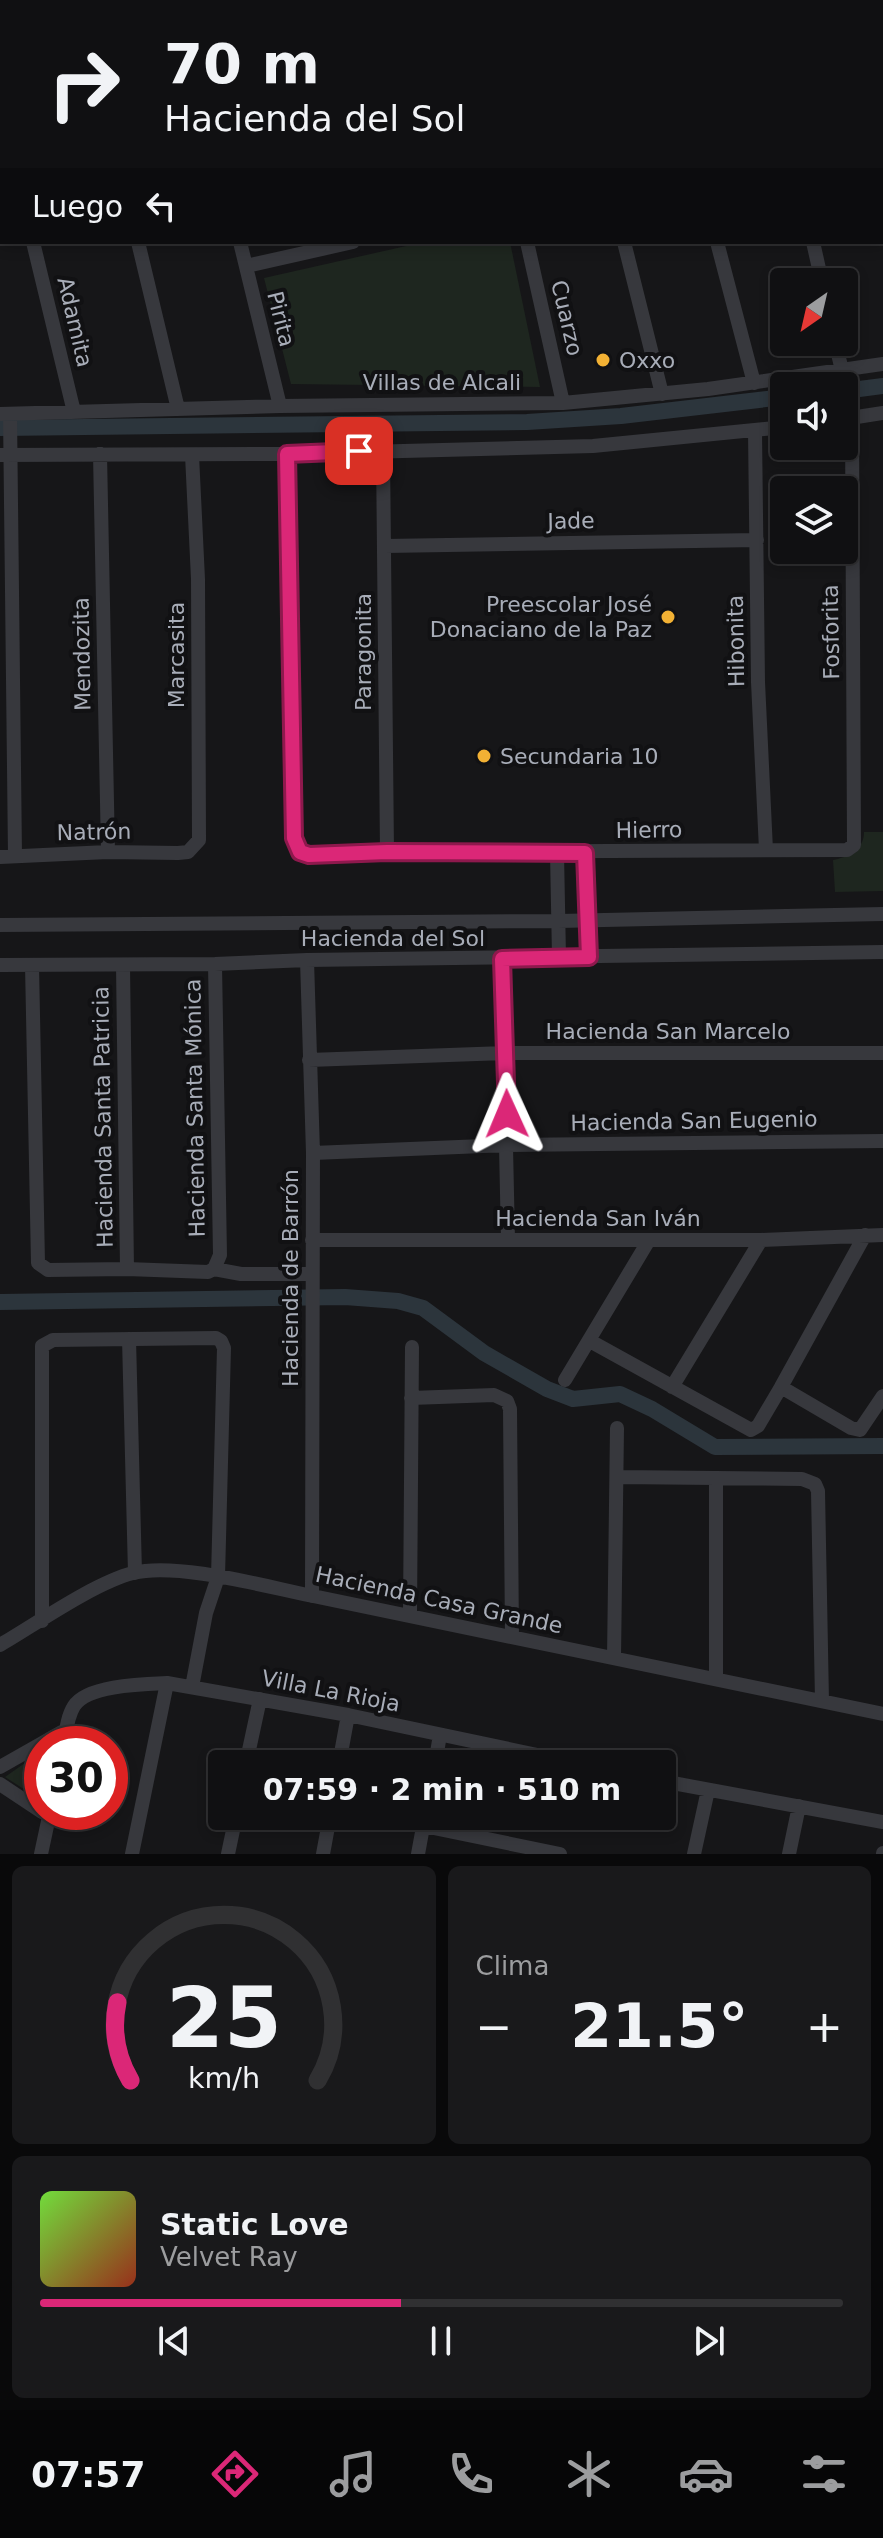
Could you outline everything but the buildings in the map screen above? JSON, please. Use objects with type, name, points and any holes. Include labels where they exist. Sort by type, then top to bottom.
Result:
[{"type":"street","name":"Adamita","points":[[33,244],[74,412]]},
{"type":"street","points":[[138,244],[178,409]]},
{"type":"street","name":"Pirita","points":[[240,244],[280,406]]},
{"type":"street","points":[[246,266],[344,244]]},
{"type":"street","name":"Cuarzo","points":[[527,244],[563,403]]},
{"type":"street","points":[[624,244],[662,394]]},
{"type":"street","points":[[718,244],[754,383]]},
{"type":"street","points":[[813,244],[819,268]]},
{"type":"street","points":[[838,356],[842,370]]},
{"type":"street","name":"Villas de Alcali","points":[[7,416],[280,406],[563,403],[754,383],[883,364]]},
{"type":"street","points":[[858,417],[883,413]]},
{"type":"street","points":[[7,416],[5,639],[8,856]]},
{"type":"street","points":[[7,453],[287,454],[593,446],[770,429]]},
{"type":"street","name":"Hibonita","points":[[755,431],[758,682],[766,850]]},
{"type":"street","name":"Paragonita","points":[[383,451],[387,852]]},
{"type":"street","name":"Mendozita","points":[[100,454],[108,852]]},
{"type":"street","name":"Hierro","points":[[287,454],[294,838],[300,852],[309,855],[847,850],[854,845]]},
{"type":"street","name":"Marcasita","points":[[188,852],[199,840],[198,579],[192,455]]},
{"type":"street","name":"Fosforita","points":[[849,460],[854,845]]},
{"type":"street","name":"Jade","points":[[385,546],[757,540]]},
{"type":"street","name":"Natrón","points":[[8,856],[188,852]]},
{"type":"street","points":[[557,853],[559,957]]},
{"type":"street","points":[[585,853],[589,957]]},
{"type":"street","name":"Hacienda del Sol","points":[[0,925],[559,921],[883,914]]},
{"type":"street","name":"Hacienda del Sol","points":[[0,965],[883,952]]},
{"type":"street","points":[[502,959],[508,1240]]},
{"type":"street","name":"Hacienda de Barrón","points":[[307,960],[313,1153],[312,1596]]},
{"type":"street","name":"Hacienda Santa Mónica","points":[[32,965],[36,1256],[42,1268],[208,1272],[214,1269],[220,1255],[215,964]]},
{"type":"street","name":"Hacienda Santa Patricia","points":[[123,965],[127,1269]]},
{"type":"street","name":"Hacienda San Marcelo","points":[[309,1060],[505,1053],[883,1053]]},
{"type":"street","name":"Hacienda San Eugenio","points":[[313,1153],[507,1145],[883,1141]]},
{"type":"street","points":[[590,1341],[751,1430],[758,1426],[781,1387],[865,1235]]},
{"type":"street","name":"Hacienda San Iván","points":[[312,1240],[761,1240],[883,1235]]},
{"type":"street","points":[[565,1380],[649,1240]]},
{"type":"street","points":[[672,1387],[761,1240]]},
{"type":"street","points":[[214,1269],[311,1279]]},
{"type":"street","points":[[42,1621],[42,1346],[53,1340],[209,1337],[221,1341],[224,1348],[218,1577],[206,1613],[192,1687]]},
{"type":"street","points":[[129,1339],[135,1573]]},
{"type":"street","points":[[410,1615],[412,1347]]},
{"type":"street","points":[[781,1387],[851,1428],[860,1430],[883,1396]]},
{"type":"street","points":[[411,1398],[494,1395],[507,1401],[510,1409],[512,1637]]},
{"type":"street","points":[[614,1658],[617,1428]]},
{"type":"street","points":[[618,1477],[802,1479],[815,1484],[818,1491],[822,1701]]},
{"type":"street","points":[[716,1479],[716,1679]]},
{"type":"street","name":"Hacienda Casa Grande","points":[[0,1645],[104,1585],[135,1573],[165,1572],[218,1577],[883,1714]]},
{"type":"street","points":[[132,1854],[167,1683]]},
{"type":"street","name":"Villa La Rioja","points":[[68,1726],[75,1704],[93,1693],[138,1684],[167,1683],[348,1715],[512,1750]]},
{"type":"street","points":[[249,1750],[260,1699]]},
{"type":"street","points":[[342,1750],[348,1715]]},
{"type":"street","points":[[437,1750],[440,1735]]},
{"type":"street","points":[[0,1767],[24,1756]]},
{"type":"street","points":[[0,1784],[24,1799]]},
{"type":"street","points":[[676,1784],[883,1822]]},
{"type":"street","points":[[694,1854],[708,1790]]},
{"type":"street","points":[[789,1854],[799,1806]]},
{"type":"street","points":[[41,1854],[44,1830]]},
{"type":"street","points":[[228,1854],[233,1830]]},
{"type":"street","points":[[323,1854],[327,1830]]},
{"type":"street","points":[[418,1854],[422,1830]]},
{"type":"street","points":[[461,1830],[560,1854]]},
{"type":"shaded area","points":[[415,244],[510,244],[540,387],[291,384],[264,278]]},
{"type":"shaded area","points":[[864,832],[883,832],[883,891],[835,892],[833,860],[854,852],[861,844]]},
{"type":"shaded area","points":[[24,1764],[24,1789],[5,1777]]},
{"type":"waterway","points":[[858,389],[883,386]]},
{"type":"waterway","points":[[0,428],[527,422],[621,416],[770,399]]},
{"type":"waterway","points":[[0,1302],[345,1297],[398,1301],[423,1308],[484,1353],[547,1389],[573,1399],[620,1394],[652,1409],[715,1447],[883,1446]]},
{"type":"place","name":"Oxxo","points":[[603,360]]},
{"type":"place","name":"Preescolar José Donaciano de la Paz","points":[[668,617]]},
{"type":"place","name":"Secundaria 10","points":[[484,756]]},
{"type":"route","points":[[359,451],[287,454],[294,838],[300,852],[309,855],[387,852],[585,853],[589,957],[502,959],[507,1114]]}]
